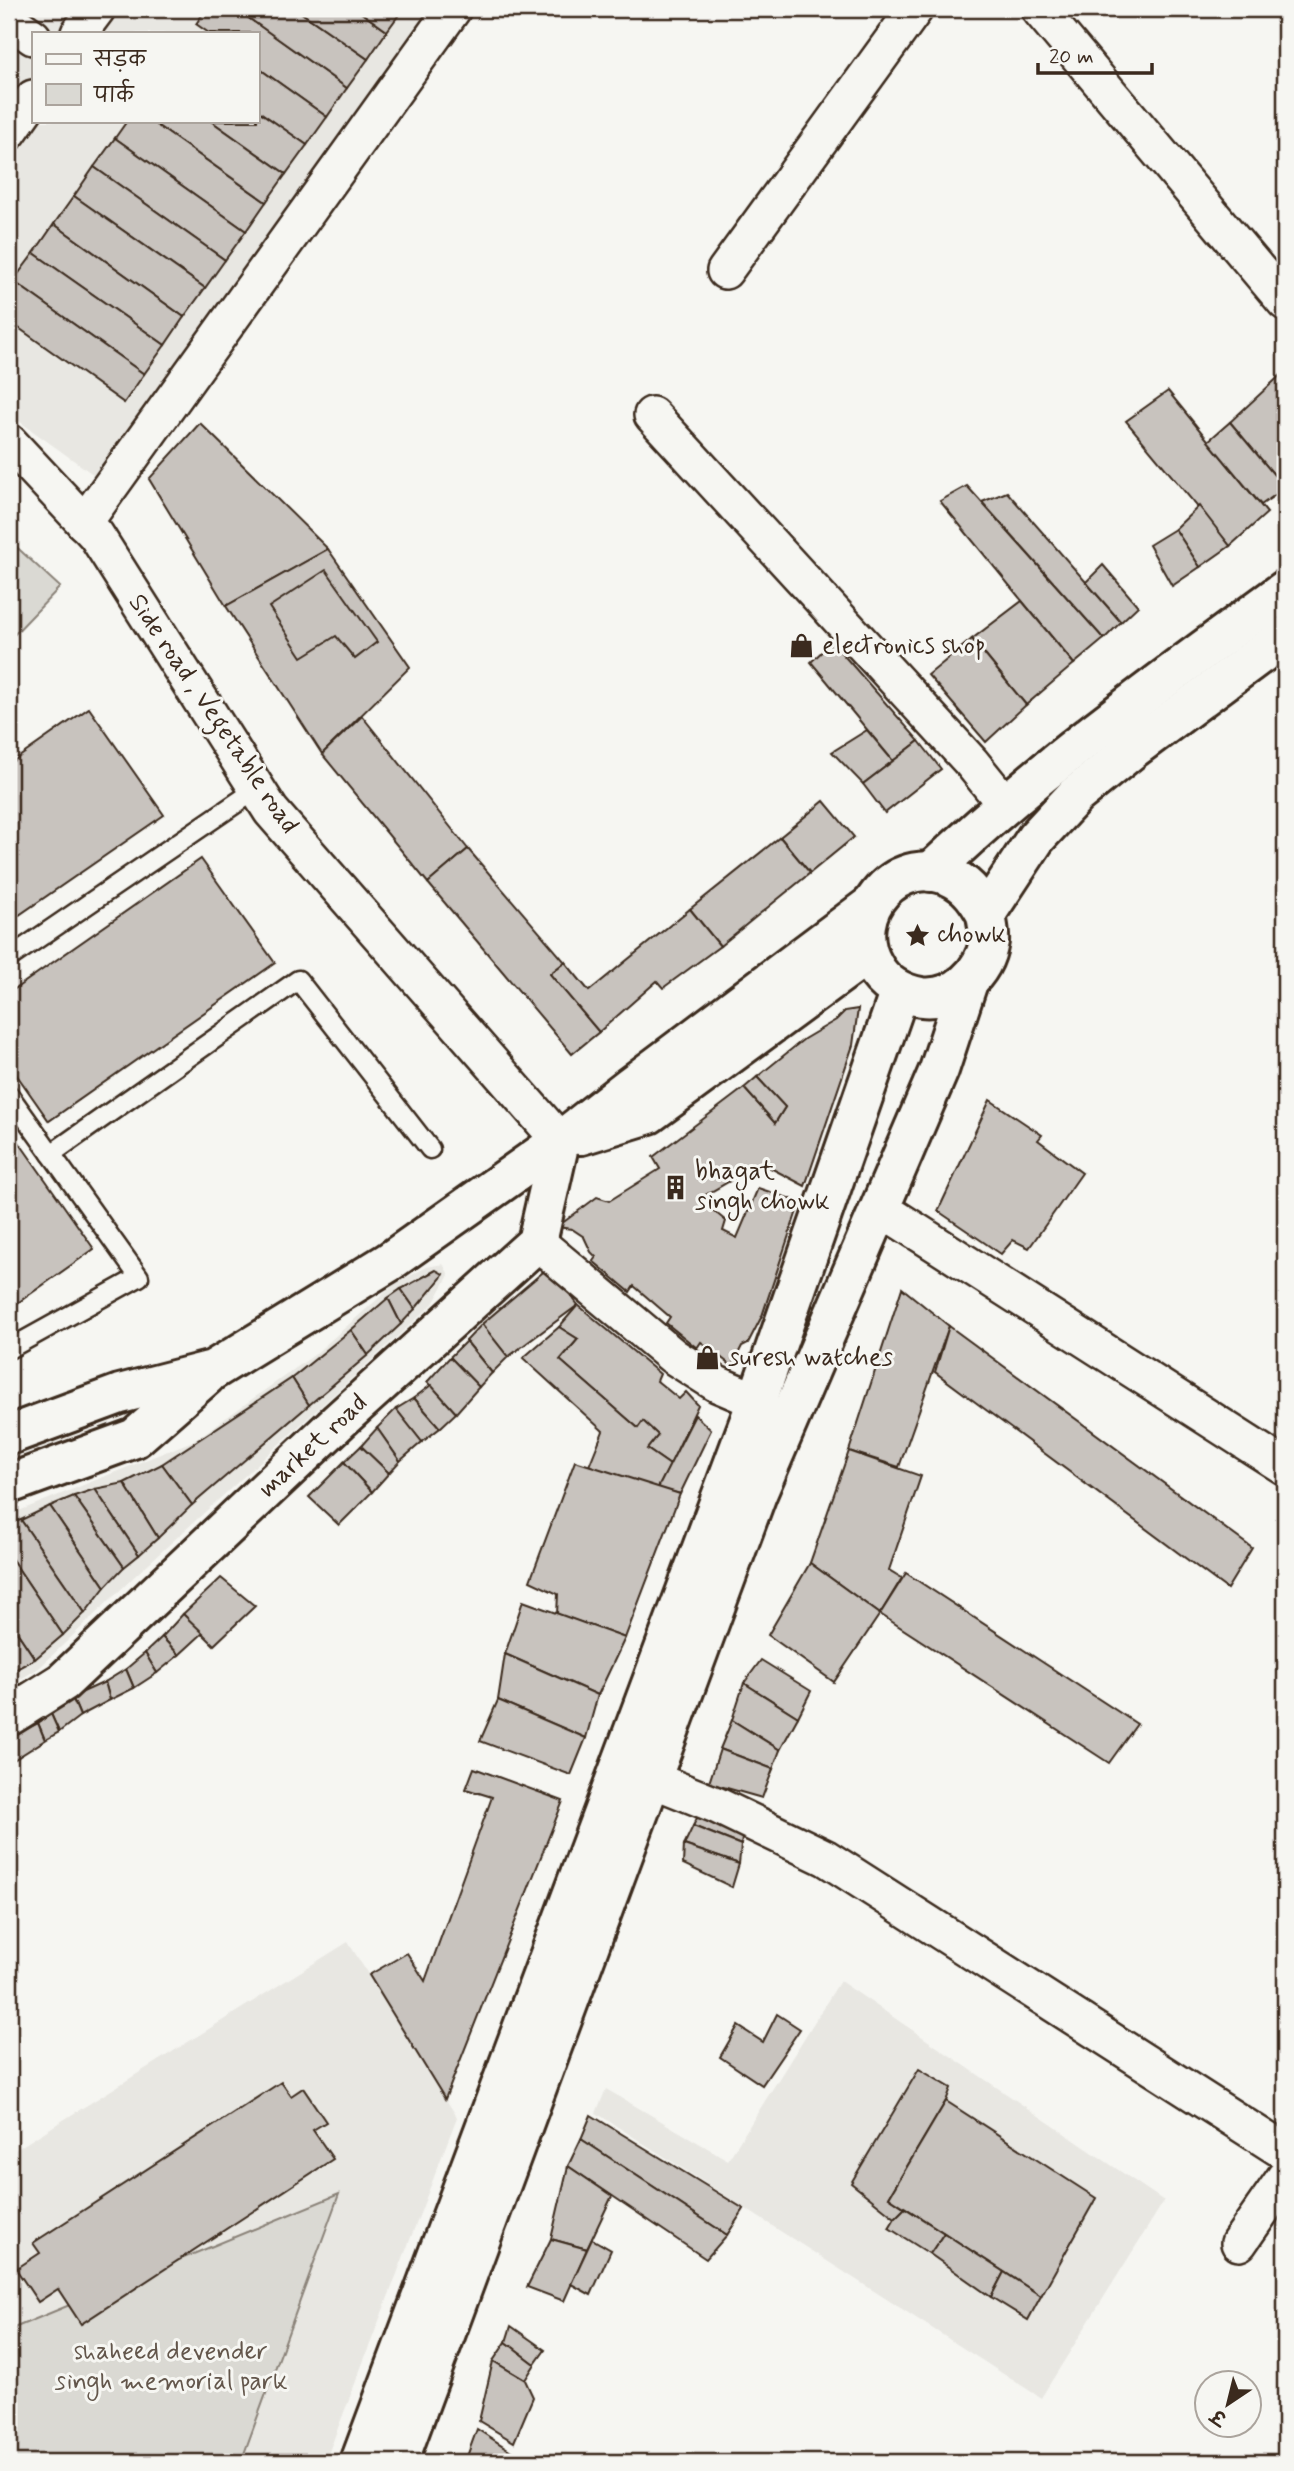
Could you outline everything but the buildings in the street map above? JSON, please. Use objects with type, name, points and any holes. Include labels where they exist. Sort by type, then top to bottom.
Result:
[{"type":"main road","points":[[931,872],[1005,804],[1115,715],[1285,590]]},
{"type":"main road","points":[[986,915],[1035,838],[1076,795],[1134,748],[1285,636]]},
{"type":"main road","points":[[9,1484],[135,1438],[213,1370],[389,1262],[561,1141],[640,1078],[870,906],[885,887],[906,875],[931,872],[954,878],[974,894],[986,915],[989,939],[983,962],[968,982],[939,1070],[757,1494],[398,2462]]},
{"type":"main road","points":[[870,906],[863,930],[867,954],[879,976],[900,991],[923,997],[947,994],[968,982]]},
{"type":"main road","points":[[561,1141],[649,1114],[867,954]]},
{"type":"main road","points":[[360,2462],[757,1401],[900,991]]},
{"type":"main road","points":[[537,1242],[561,1141]]},
{"type":"main road","name":"market road","points":[[9,1716],[63,1682],[339,1421],[537,1242]]},
{"type":"main road","points":[[9,1436],[120,1394],[213,1370]]},
{"type":"street","points":[[80,32],[97,9]]},
{"type":"street","points":[[84,523],[453,9]]},
{"type":"street","points":[[725,271],[915,9]]},
{"type":"street","points":[[1039,9],[1285,302]]},
{"type":"street","points":[[9,20],[32,36]]},
{"type":"street","points":[[9,132],[32,99]]},
{"type":"street","points":[[652,415],[961,752],[1005,804]]},
{"type":"street","name":"Side road , Vegetable road","points":[[9,442],[96,535],[271,811],[561,1141]]},
{"type":"street","points":[[880,1208],[1285,1467]]},
{"type":"street","points":[[537,1242],[673,1356],[717,1384],[757,1401]]},
{"type":"street","points":[[652,1779],[716,1805],[826,1858],[1285,2152]]},
{"type":"street","points":[[1239,2244],[1285,2177]]},
{"type":"lane","points":[[9,958],[257,789]]},
{"type":"lane","points":[[51,1154],[298,980],[430,1149]]},
{"type":"lane","points":[[9,1095],[139,1277],[9,1349]]},
{"type":"shaded area","points":[[9,9],[435,9],[101,480],[9,414]]},
{"type":"shaded area","points":[[443,1264],[449,1275],[433,1304],[137,1574],[39,1668],[9,1686],[9,1515],[195,1440],[314,1355],[396,1283],[427,1267]]},
{"type":"shaded area","points":[[348,1942],[457,2117],[325,2462],[9,2462],[9,2154]]},
{"type":"shaded area","points":[[840,1981],[1164,2201],[1041,2398],[596,2113],[606,2089],[728,2160]]},
{"type":"green space","points":[[9,540],[60,587],[9,640]]},
{"type":"green space","name":"shaheed devender singh memorial park","points":[[339,2194],[241,2462],[9,2462],[9,2330]]},
{"type":"place","name":"electronics shop","points":[[802,646]]},
{"type":"place","name":"chowk","points":[[917,935]]},
{"type":"place","name":"bhagat singh chowk","points":[[675,1187]]},
{"type":"place","name":"suresh watches","points":[[708,1358]]}]
